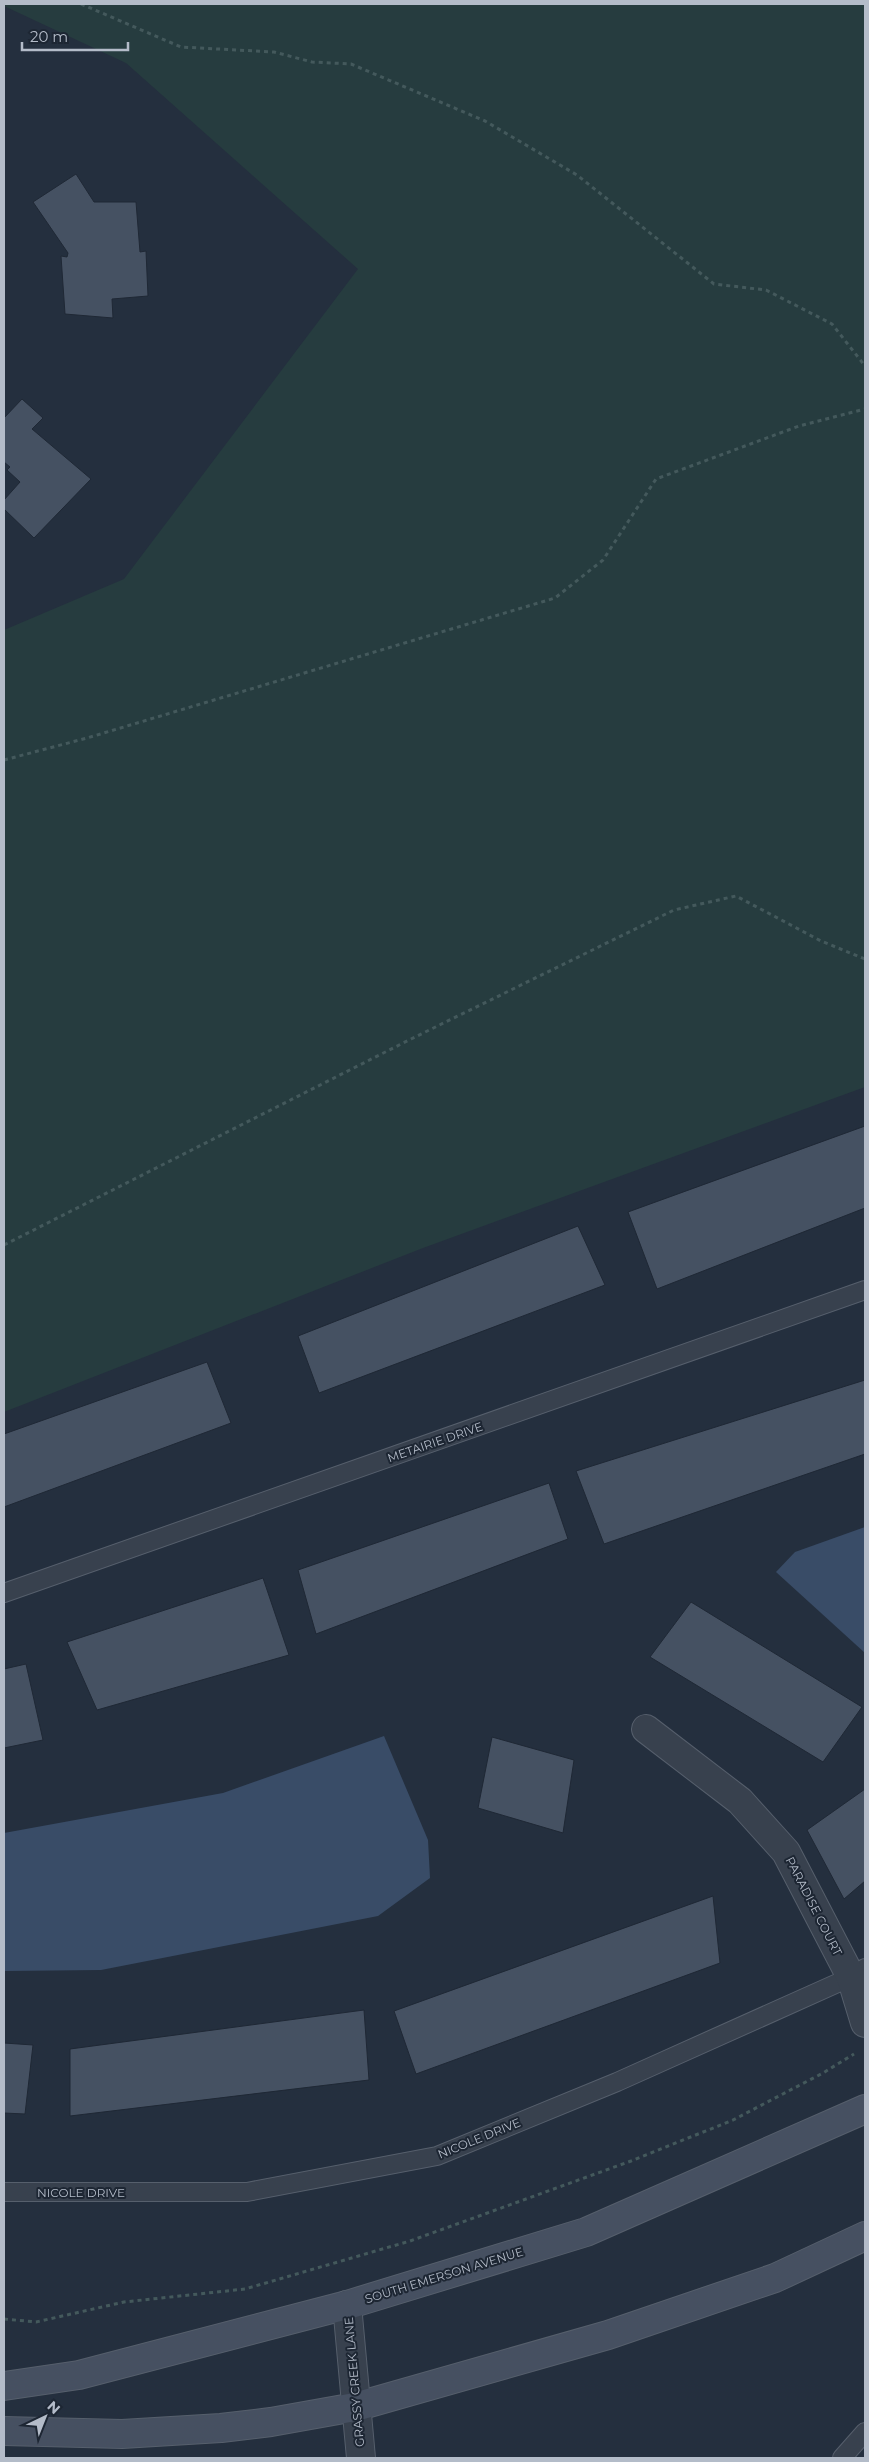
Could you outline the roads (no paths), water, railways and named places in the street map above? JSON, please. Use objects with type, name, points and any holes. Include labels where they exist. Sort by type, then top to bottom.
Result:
[{"type":"main road","name":"SOUTH EMERSON AVENUE","points":[[4,2386],[79,2375],[347,2305],[586,2232],[865,2109]]},
{"type":"main road","points":[[4,2431],[122,2434],[222,2428],[271,2422],[355,2407],[618,2332],[775,2278],[865,2236]]},
{"type":"street","name":"PARADISE COURT","points":[[646,1729],[740,1801],[786,1852],[858,1972],[865,2023]]},
{"type":"street","name":"GRASSY CREEK LANE","points":[[347,2305],[361,2458]]},
{"type":"lane","name":"METAIRIE DRIVE","points":[[4,1594],[865,1290]]},
{"type":"lane","name":"NICOLE DRIVE","points":[[4,2192],[246,2192],[437,2156],[617,2082],[858,1972]]},
{"type":"lane","points":[[842,2458],[865,2432]]},
{"type":"water","points":[[865,1527],[865,1653],[776,1572],[795,1552]]},
{"type":"water","points":[[384,1736],[428,1840],[430,1878],[378,1916],[101,1970],[4,1971],[4,1833],[223,1793]]}]
